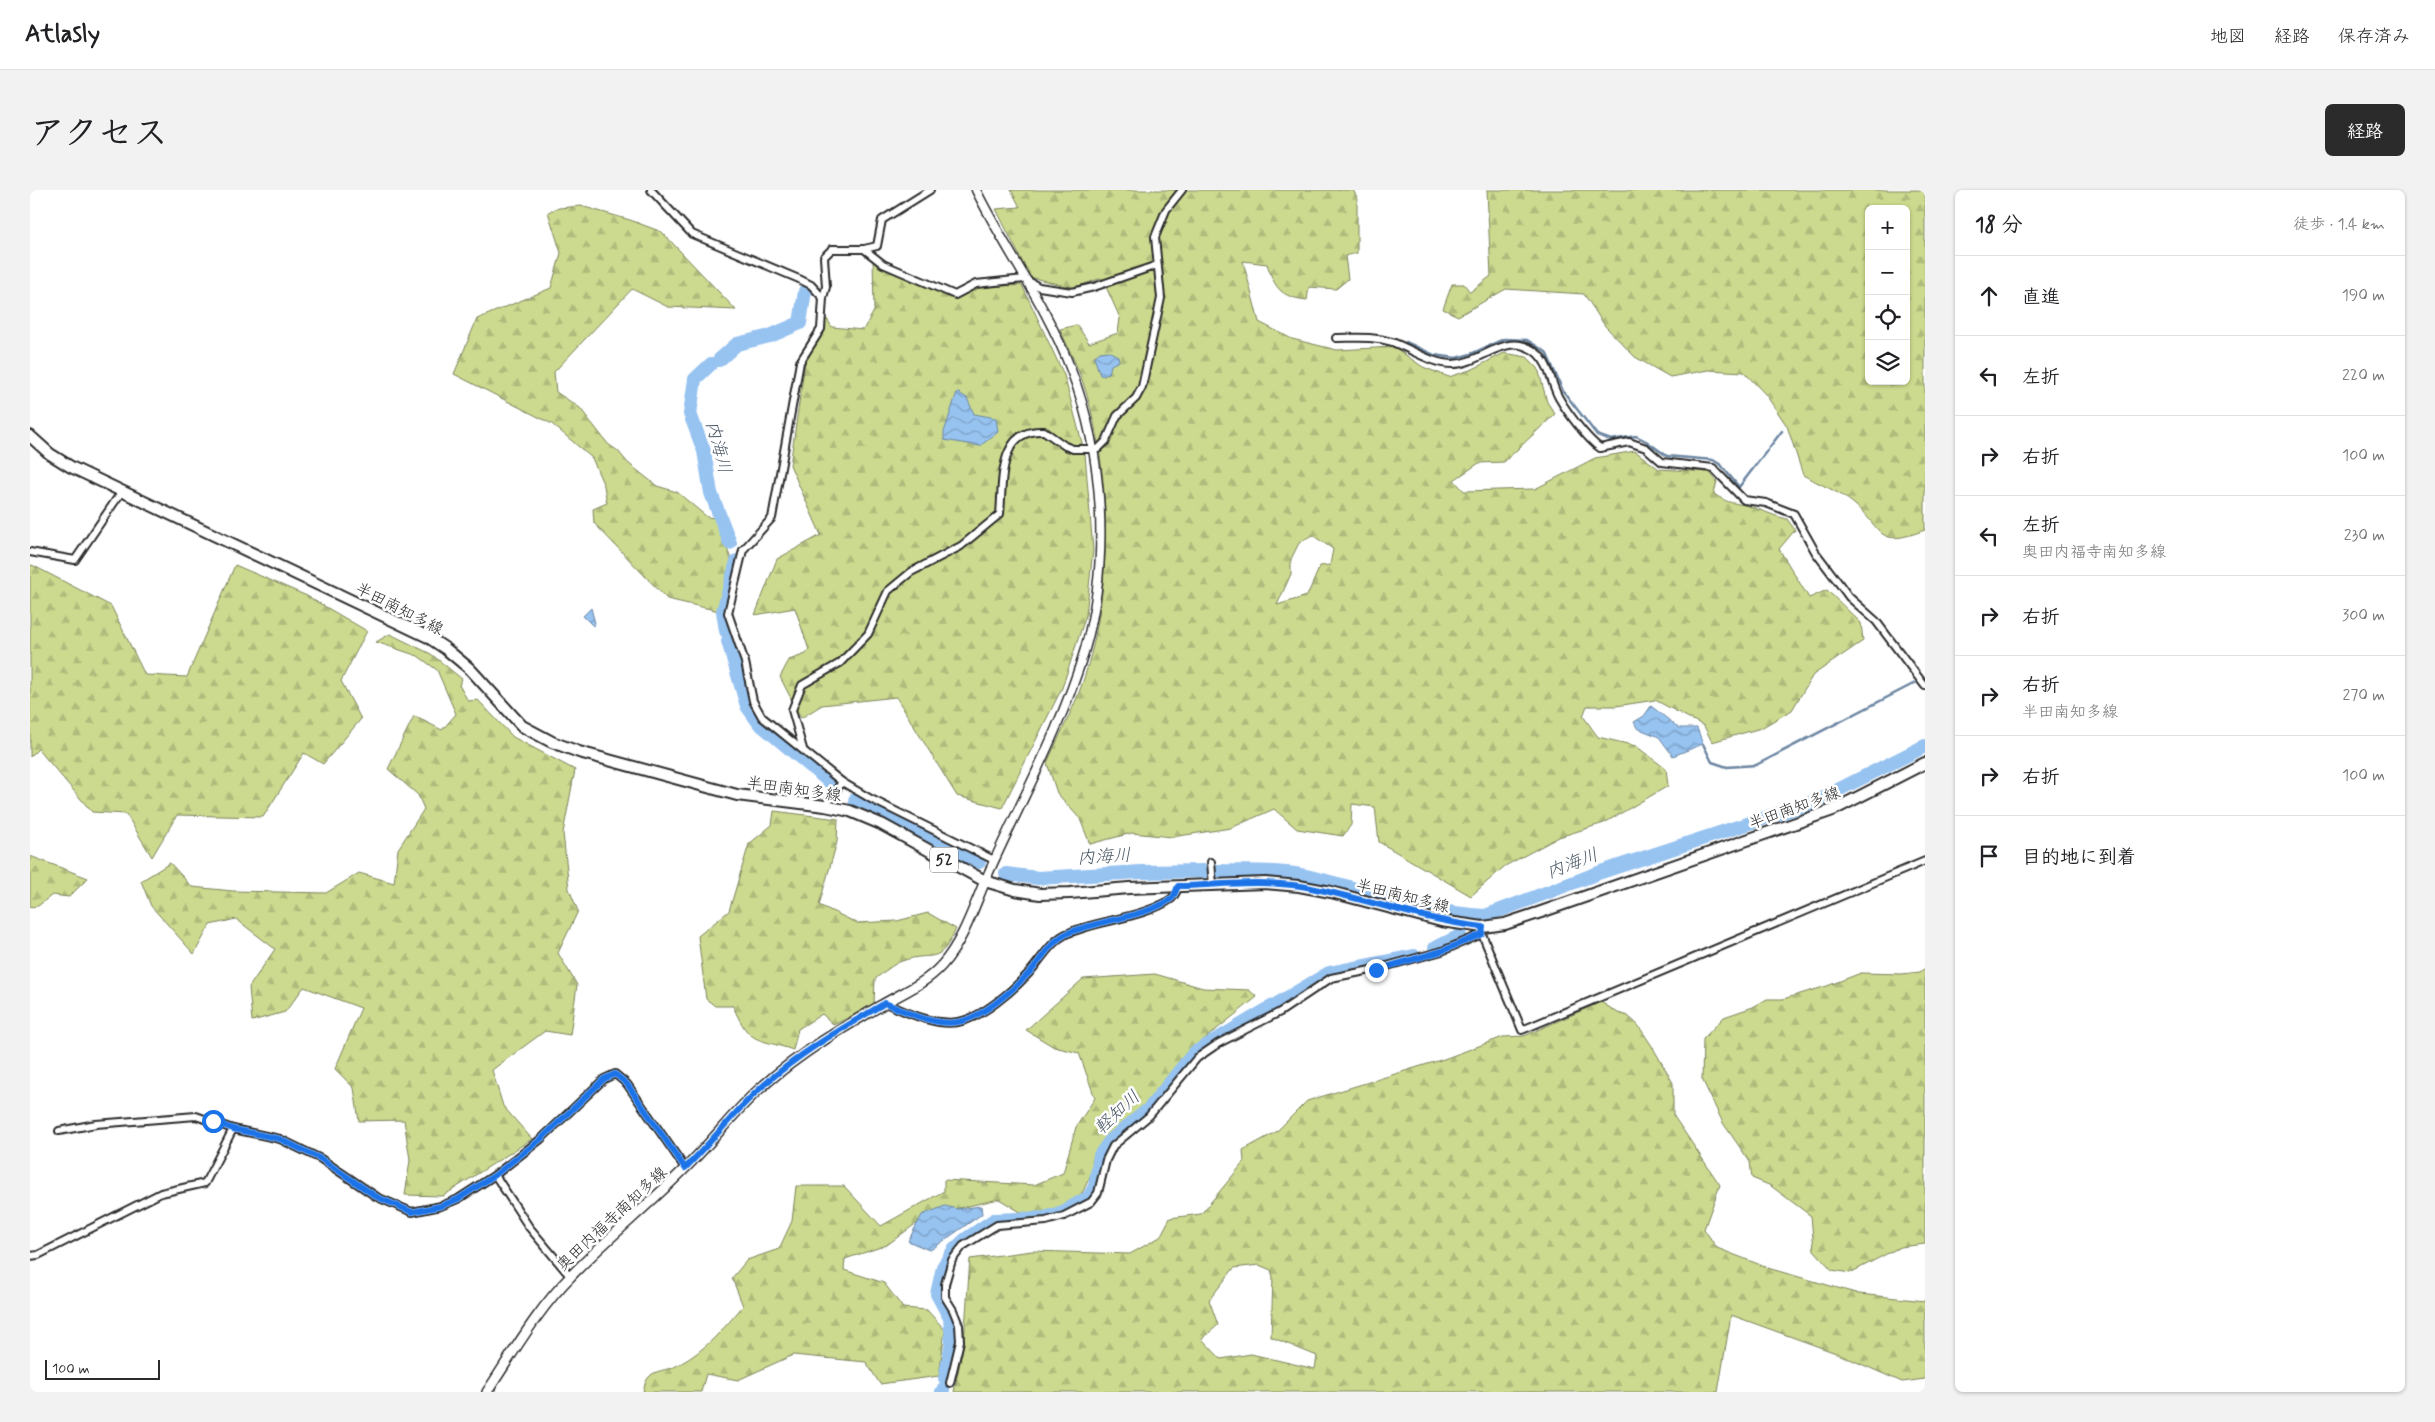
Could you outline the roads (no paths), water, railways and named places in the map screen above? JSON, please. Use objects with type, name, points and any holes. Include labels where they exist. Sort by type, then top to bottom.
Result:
[{"type":"main road","name":"半田南知多線","points":[[30,436],[50,454],[71,467],[428,637],[470,669],[522,726],[552,742],[579,752],[737,795],[850,811],[881,824],[985,881],[1015,890],[1040,894],[1264,883],[1299,886],[1483,931],[1834,810],[1925,763]]},
{"type":"main road","name":"奥田内福寺南知多線","points":[[487,1392],[539,1315],[570,1276],[652,1202],[739,1108],[797,1057],[885,1003],[917,986],[943,964],[967,924],[985,881]]},
{"type":"street","points":[[651,190],[692,234],[800,279],[811,285],[823,298]]},
{"type":"street","points":[[930,190],[882,220],[877,246],[864,249],[832,249],[824,257],[826,287],[820,328],[800,362],[772,518],[744,550],[728,613],[746,662],[753,701],[762,717],[842,782],[871,799],[994,860]]},
{"type":"street","points":[[976,190],[1026,279],[1062,347],[1072,371],[1093,450],[1098,492],[1100,549],[1097,584],[1085,648],[1057,724],[985,881]]},
{"type":"street","points":[[803,749],[792,710],[802,685],[840,663],[868,634],[888,591],[910,572],[961,546],[1000,514],[1004,463],[1012,441],[1031,431],[1044,431],[1065,446],[1073,449],[1093,450],[1103,447],[1116,416],[1136,398],[1142,387],[1161,298],[1155,237],[1166,210],[1182,190]]},
{"type":"street","points":[[864,249],[883,264],[955,295],[976,284],[1026,279],[1040,287],[1072,292],[1094,287],[1157,265]]},
{"type":"street","points":[[1336,338],[1371,337],[1392,342],[1438,362],[1453,364],[1463,363],[1503,346],[1522,345],[1530,349],[1545,362],[1558,398],[1600,448],[1629,442],[1646,448],[1662,462],[1713,468],[1744,500],[1766,503],[1794,514],[1816,553],[1849,597],[1876,621],[1925,686]]},
{"type":"street","points":[[30,552],[75,560],[122,491]]},
{"type":"street","points":[[825,806],[842,782]]},
{"type":"street","points":[[950,1384],[960,1341],[959,1325],[953,1310],[945,1298],[945,1284],[952,1260],[963,1246],[997,1225],[1046,1221],[1064,1216],[1091,1202],[1098,1193],[1106,1160],[1113,1146],[1149,1116],[1197,1058],[1219,1043],[1280,1012],[1332,978],[1376,970],[1442,951],[1483,931],[1522,1030],[1925,861]]},
{"type":"street","points":[[1211,862],[1213,885]]},
{"type":"street","points":[[885,1003],[936,1022],[958,1022],[973,1017],[1005,996],[1051,946],[1065,935],[1155,907],[1173,898],[1178,886]]},
{"type":"street","points":[[59,1131],[96,1124],[196,1116],[233,1129],[280,1139],[321,1159],[377,1197],[412,1212],[441,1206],[458,1199],[495,1175],[541,1139],[604,1079],[615,1074],[627,1084],[685,1168]]},
{"type":"street","points":[[30,1256],[38,1255],[161,1193],[205,1182],[233,1129]]},
{"type":"street","points":[[495,1175],[529,1227],[570,1276]]},
{"type":"water","points":[[1108,351],[1118,356],[1119,361],[1111,365],[1109,373],[1104,376],[1100,375],[1094,357],[1100,352]]},
{"type":"water","points":[[957,392],[967,398],[974,414],[996,418],[998,432],[980,446],[944,440],[944,432]]},
{"type":"water","points":[[591,608],[595,623],[593,626],[583,616]]},
{"type":"water","points":[[1651,706],[1679,728],[1697,728],[1703,744],[1673,756],[1659,737],[1637,728],[1634,722],[1644,716]]},
{"type":"water","points":[[945,1206],[957,1209],[981,1206],[982,1214],[932,1249],[929,1250],[908,1241],[922,1215]]},
{"type":"waterway","name":"内海川","points":[[719,360],[737,344],[770,336],[800,323],[805,291]]},
{"type":"waterway","points":[[1406,342],[1434,355],[1456,358],[1471,354],[1504,339],[1527,340],[1546,352],[1563,391],[1597,435],[1611,440],[1636,436],[1667,456],[1713,460],[1721,465],[1739,487],[1782,431]]},
{"type":"waterway","name":"内海川","points":[[711,364],[695,379],[690,414],[704,451],[711,493],[730,543]]},
{"type":"waterway","name":"内海川","points":[[726,631],[723,611],[737,561]]},
{"type":"waterway","name":"内海川","points":[[728,641],[747,706],[759,723],[833,785]]},
{"type":"waterway","points":[[1703,744],[1712,762],[1727,767],[1756,765],[1917,682]]},
{"type":"waterway","name":"内海川","points":[[1218,871],[1295,874],[1417,905],[1462,914],[1485,916],[1601,872],[1814,802],[1925,746]]},
{"type":"waterway","name":"内海川","points":[[855,800],[979,862]]},
{"type":"waterway","name":"内海川","points":[[1006,874],[1038,878],[1141,872],[1205,871]]},
{"type":"waterway","name":"軽知川","points":[[1435,948],[1460,936]]},
{"type":"waterway","name":"軽知川","points":[[945,1378],[952,1342],[950,1318],[937,1294],[943,1267],[954,1250],[966,1239],[994,1220],[1045,1218],[1063,1212],[1089,1197],[1095,1186],[1100,1155],[1110,1141],[1149,1109],[1194,1053],[1329,973],[1414,956]]}]
